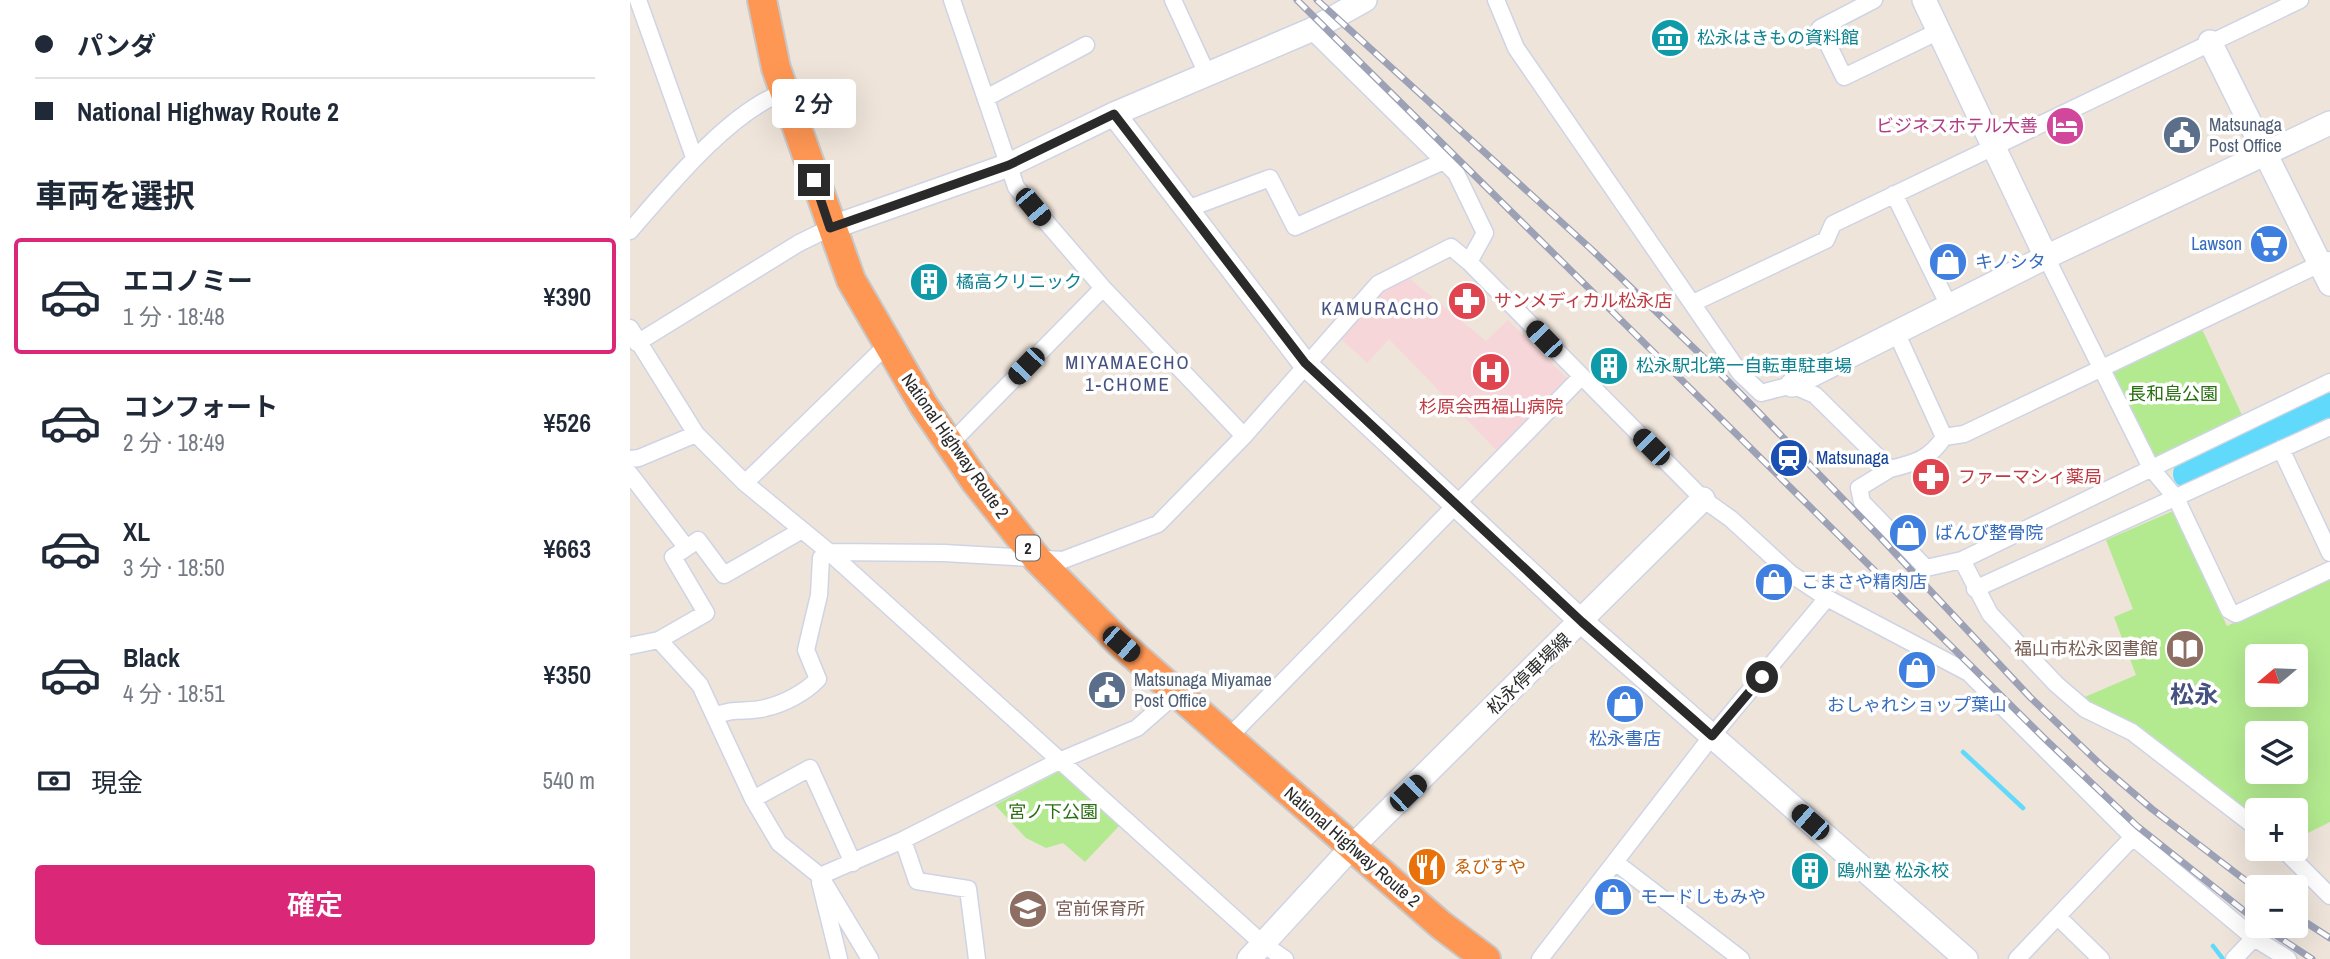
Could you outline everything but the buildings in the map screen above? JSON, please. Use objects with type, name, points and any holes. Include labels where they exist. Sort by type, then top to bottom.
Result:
[{"type":"highway","name":"National Highway Route 2","points":[[762,0],[776,68],[830,228],[851,280],[887,345],[950,444],[1038,560],[1121,644],[1441,925],[1486,959]]},
{"type":"street","points":[[638,0],[694,158]]},
{"type":"street","points":[[952,0],[1016,187],[1102,288],[1244,436]]},
{"type":"street","points":[[1173,0],[1207,74]]},
{"type":"street","points":[[637,343],[799,243],[830,228],[1009,165],[1114,114],[1311,30],[1365,0]]},
{"type":"street","points":[[1496,0],[1516,48],[1740,373],[1761,393],[1792,385],[2046,257],[2330,123]]},
{"type":"street","points":[[1874,0],[1820,28],[1844,77],[1939,31]]},
{"type":"street","points":[[1924,0],[2100,370],[2151,468],[2176,498],[2228,610],[2236,614],[2330,570]]},
{"type":"street","points":[[1693,303],[1826,240],[1833,224],[2300,0]]},
{"type":"street","points":[[1311,30],[1456,173],[1485,233],[1469,262]]},
{"type":"street","points":[[2210,43],[2263,154],[2327,269],[1964,434],[1944,437],[1933,454],[1916,463],[1890,469],[1860,488],[1862,502],[1926,568],[1962,560],[2330,382]]},
{"type":"street","points":[[986,97],[1086,45]]},
{"type":"street","points":[[630,231],[694,158],[767,98],[784,92]]},
{"type":"street","points":[[1114,114],[1305,363],[1582,622],[1966,959]]},
{"type":"street","points":[[1186,209],[1270,178],[1295,227],[1444,161]]},
{"type":"street","points":[[1894,194],[1949,306]]},
{"type":"street","points":[[716,716],[729,710],[765,709],[808,690],[818,679],[806,650],[819,595],[821,558],[829,552],[944,553],[1063,560],[1158,524],[1244,436],[1305,363],[1378,284],[1451,247],[1469,262],[1703,499],[1731,519],[1791,573],[1827,598],[1969,673],[2133,837],[2245,930]]},
{"type":"street","points":[[950,444],[1102,288]]},
{"type":"street","points":[[630,328],[696,435],[745,483],[829,552],[1059,761],[1256,951],[1285,959]]},
{"type":"street","points":[[1896,332],[1944,437]]},
{"type":"street","points":[[745,483],[887,345]]},
{"type":"street","points":[[1228,738],[1457,507],[1581,377]]},
{"type":"street","points":[[1792,385],[1815,395],[1890,469]]},
{"type":"street","points":[[1975,589],[2330,427]]},
{"type":"street","points":[[630,459],[639,458],[696,435]]},
{"type":"street","points":[[2281,449],[2330,553]]},
{"type":"street","points":[[630,474],[686,547]]},
{"type":"street","name":"松永停車場線","points":[[1256,951],[1352,847],[1582,622],[1703,499]]},
{"type":"street","points":[[630,646],[659,640],[706,613],[673,557],[686,547],[698,540],[724,575],[802,530]]},
{"type":"street","points":[[1962,560],[1975,589],[2009,637],[2085,709],[2132,732],[2245,819]]},
{"type":"street","points":[[1540,959],[1712,736],[1827,598]]},
{"type":"street","points":[[659,640],[700,685],[753,799],[779,843],[820,876]]},
{"type":"street","points":[[820,876],[903,840],[1059,761],[1137,728],[1177,693]]},
{"type":"street","points":[[753,799],[810,768],[853,863]]},
{"type":"street","points":[[2017,959],[2133,837]]},
{"type":"street","points":[[903,840],[917,881],[968,889],[976,959]]},
{"type":"street","points":[[2295,861],[2330,896]]},
{"type":"street","points":[[1615,862],[1741,959]]},
{"type":"street","points":[[820,876],[820,891],[870,959]]},
{"type":"street","points":[[832,910],[839,959]]},
{"type":"street","points":[[2057,917],[2101,959]]},
{"type":"street","points":[[2234,959],[2254,938],[2288,959]]},
{"type":"shaded area","name":"杉原会西福山病院","points":[[1410,279],[1486,341],[1508,320],[1570,381],[1500,454],[1389,339],[1367,363],[1338,336],[1382,288]]},
{"type":"green space","name":"長和島公園","points":[[2201,327],[2242,415],[2152,460],[2107,373]]},
{"type":"green space","points":[[2173,511],[2227,626],[2330,578],[2330,822],[2308,833],[2308,798],[2245,798],[2245,810],[2131,722],[2080,699],[2136,675],[2114,617],[2133,609],[2106,540]]},
{"type":"green space","name":"宮ノ下公園","points":[[1060,771],[1120,825],[1085,862],[1063,843],[1046,848],[1026,838],[995,805]]},
{"type":"waterway","points":[[2187,474],[2330,407]]},
{"type":"waterway","points":[[1963,752],[2023,808]]},
{"type":"waterway","points":[[2213,946],[2223,959]]},
{"type":"railway","points":[[1297,0],[2045,739],[2137,826],[2245,912]]},
{"type":"railway","points":[[1317,0],[1591,249],[1728,381],[2030,697],[2103,767],[2152,809],[2245,880]]},
{"type":"railway","points":[[2308,924],[2330,938]]},
{"type":"railway","points":[[2280,938],[2312,959]]},
{"type":"place","name":"松永はきもの資料館","points":[[1670,38]]},
{"type":"place","name":"ビジネスホテル大善","points":[[2065,126]]},
{"type":"place","name":"Matsunaga Post Office","points":[[2182,135]]},
{"type":"place","name":"Lawson","points":[[2269,244]]},
{"type":"place","name":"キノシタ","points":[[1948,262]]},
{"type":"place","name":"橘高クリニック","points":[[929,282]]},
{"type":"place","name":"サンメディカル松永店","points":[[1467,301]]},
{"type":"place","name":"松永駅北第一自転車駐車場","points":[[1609,366]]},
{"type":"place","name":"杉原会西福山病院","points":[[1491,372]]},
{"type":"place","name":"Matsunaga","points":[[1789,458]]},
{"type":"place","name":"ファーマシィ薬局","points":[[1931,477]]},
{"type":"place","name":"ばんび整骨院","points":[[1908,533]]},
{"type":"place","name":"こまさや精肉店","points":[[1774,582]]},
{"type":"place","name":"福山市松永図書館","points":[[2185,649]]},
{"type":"place","name":"おしゃれショップ葉山","points":[[1917,670]]},
{"type":"place","name":"Matsunaga Miyamae Post Office","points":[[1107,690]]},
{"type":"place","name":"松永書店","points":[[1625,704]]},
{"type":"place","name":"ゑびすや","points":[[1427,867]]},
{"type":"place","name":"鴎州塾 松永校","points":[[1810,871]]},
{"type":"place","name":"モードしもみや","points":[[1613,897]]},
{"type":"place","name":"宮前保育所","points":[[1028,909]]},
{"type":"district","name":"KAMURACHO","points":[[1381,308]]},
{"type":"district","name":"MIYAMAECHO 1-CHOME","points":[[1128,373]]},
{"type":"district","name":"松永","points":[[2194,695]]},
{"type":"route","points":[[814,180],[830,228],[1009,165],[1114,114],[1305,363],[1582,622],[1712,736],[1762,677]]}]
